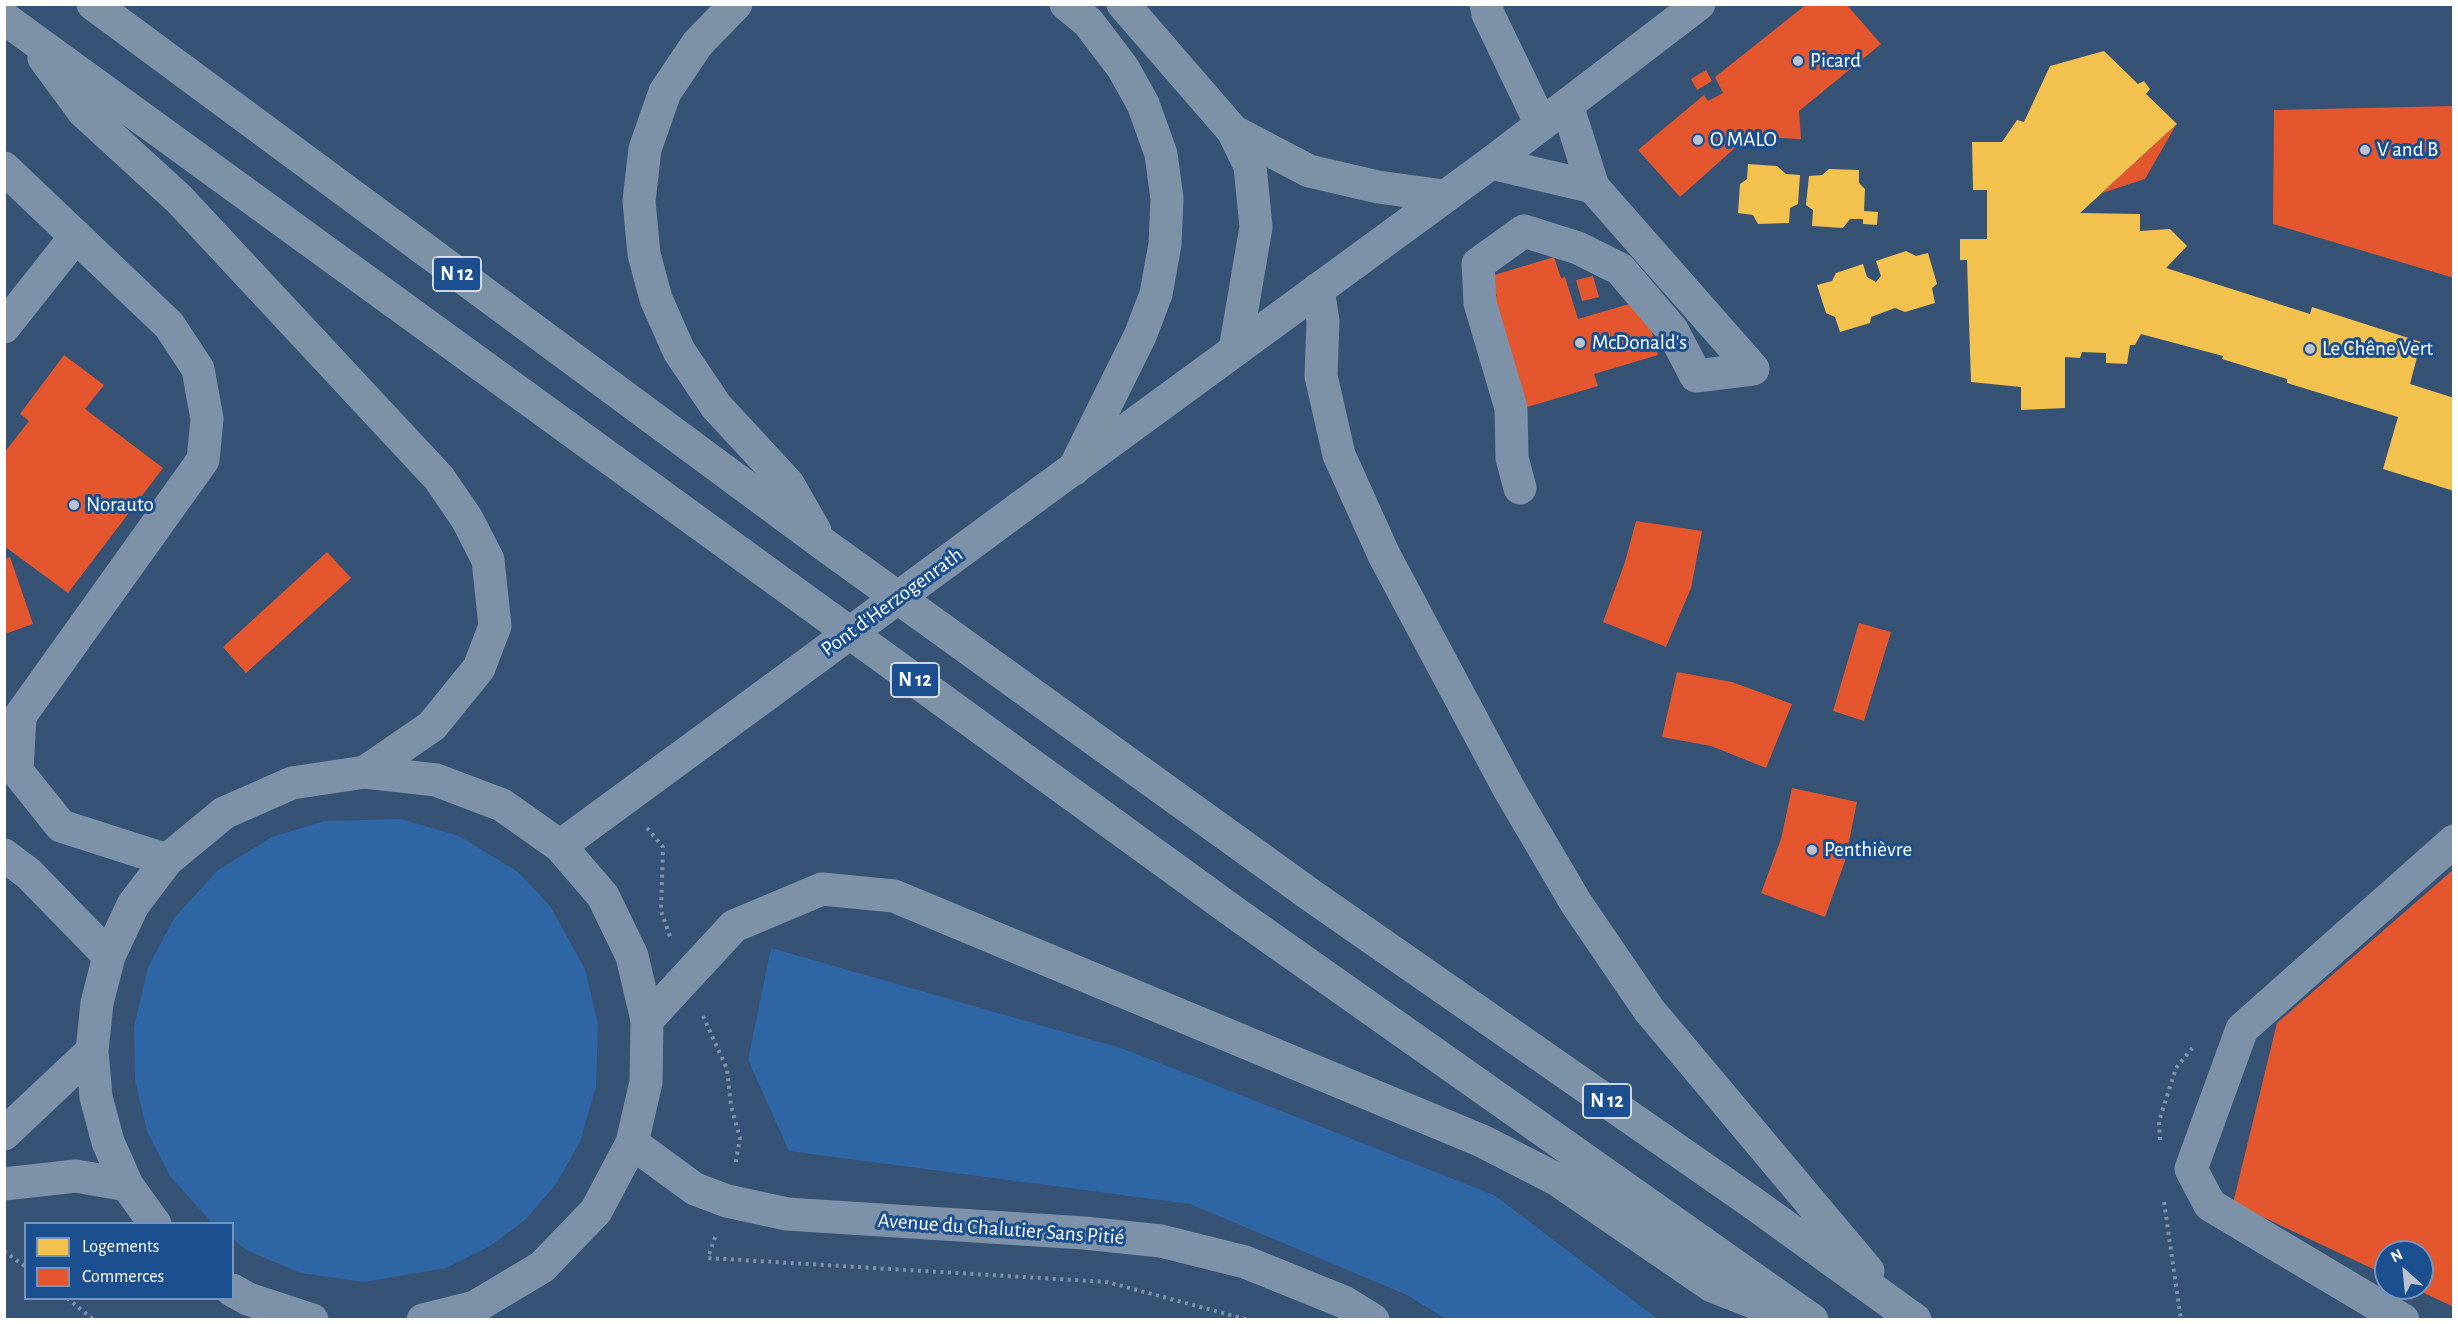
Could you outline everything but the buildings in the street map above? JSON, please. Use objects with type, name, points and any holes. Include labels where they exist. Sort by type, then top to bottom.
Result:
[{"type":"highway","name":"N 12","points":[[93,4],[822,543],[1312,896],[1753,1203],[1907,1314]]},
{"type":"highway","points":[[736,4],[698,43],[666,92],[645,149],[639,201],[644,254],[656,299],[679,351],[716,406],[788,484],[822,543]]},
{"type":"highway","points":[[1066,4],[1088,22],[1123,68],[1143,104],[1161,154],[1167,199],[1166,244],[1156,294],[1140,336],[1074,469]]},
{"type":"highway","points":[[1123,4],[1233,131],[1250,166],[1256,228],[1235,350]]},
{"type":"highway","name":"N 12","points":[[15,25],[1238,915],[1812,1320]]},
{"type":"highway","points":[[15,25],[83,111],[179,199],[439,478],[467,519],[488,560],[495,626],[479,668],[432,726],[364,772]]},
{"type":"highway","points":[[1233,131],[1309,171],[1378,187],[1444,196]]},
{"type":"highway","points":[[1318,289],[1323,321],[1321,376],[1339,455],[1384,555],[1509,789],[1576,903],[1649,1010],[1907,1314]]},
{"type":"highway","points":[[647,1020],[734,926],[822,889],[894,896],[1482,1141],[1556,1179],[1712,1286],[1797,1320]]},
{"type":"street","points":[[1486,4],[1488,14],[1541,124]]},
{"type":"street","name":"Pont d'Herzogenrath","points":[[561,846],[1491,162],[1699,4]]},
{"type":"street","points":[[1520,488],[1512,458],[1511,408],[1480,303],[1478,264],[1524,231],[1578,248],[1620,269],[1672,330],[1696,376],[1753,369],[1593,187],[1567,105]]},
{"type":"street","points":[[1491,162],[1593,187]]},
{"type":"street","points":[[4,168],[169,325],[198,369],[207,419],[203,460],[20,716],[17,771],[61,826],[167,860]]},
{"type":"street","points":[[4,327],[76,236]]},
{"type":"street","points":[[154,1222],[127,1185],[108,1142],[96,1097],[92,1051],[97,1003],[109,956],[133,905],[167,860],[224,813],[292,783],[364,772],[436,780],[502,805],[561,846],[603,896],[632,956],[647,1020],[646,1082],[632,1143],[596,1211],[542,1267],[475,1306],[423,1320]]},
{"type":"street","points":[[2403,1320],[2210,1205],[2191,1169],[2242,1029],[2454,841]]},
{"type":"street","points":[[4,855],[29,874],[109,956]]},
{"type":"street","points":[[4,1134],[92,1051]]},
{"type":"street","name":"Avenue du Chalutier Sans Pitié","points":[[632,1143],[695,1189],[727,1201],[787,1214],[1084,1233],[1161,1241],[1245,1262],[1344,1302],[1373,1320]]},
{"type":"street","points":[[4,1184],[76,1176],[127,1185]]},
{"type":"street","points":[[234,1291],[248,1299],[312,1320]]},
{"type":"path","points":[[624,800],[663,847],[661,911],[686,978],[728,1069],[731,1106],[740,1138],[727,1201],[708,1258],[1107,1282],[1249,1320]]},
{"type":"path","points":[[4,1251],[24,1266]]},
{"type":"path","points":[[68,1300],[94,1320]]},
{"type":"shaded area","points":[[401,819],[459,836],[518,872],[550,906],[585,969],[598,1024],[596,1086],[580,1142],[556,1184],[526,1219],[490,1246],[446,1268],[364,1282],[301,1273],[246,1250],[234,1240],[234,1222],[211,1222],[170,1176],[147,1131],[135,1080],[134,1027],[148,967],[175,917],[218,870],[272,837],[324,821]]},
{"type":"shaded area","points":[[771,948],[1124,1049],[1494,1195],[1658,1319],[1446,1319],[1407,1295],[1190,1204],[789,1151],[748,1060]]},
{"type":"place","name":"Picard","points":[[1798,61]]},
{"type":"place","name":"O MALO","points":[[1698,140]]},
{"type":"place","name":"V and B","points":[[2365,150]]},
{"type":"place","name":"McDonald's","points":[[1580,343]]},
{"type":"place","name":"Le Chêne Vert","points":[[2310,349]]},
{"type":"place","name":"Norauto","points":[[74,505]]},
{"type":"place","name":"Penthièvre","points":[[1812,850]]}]
